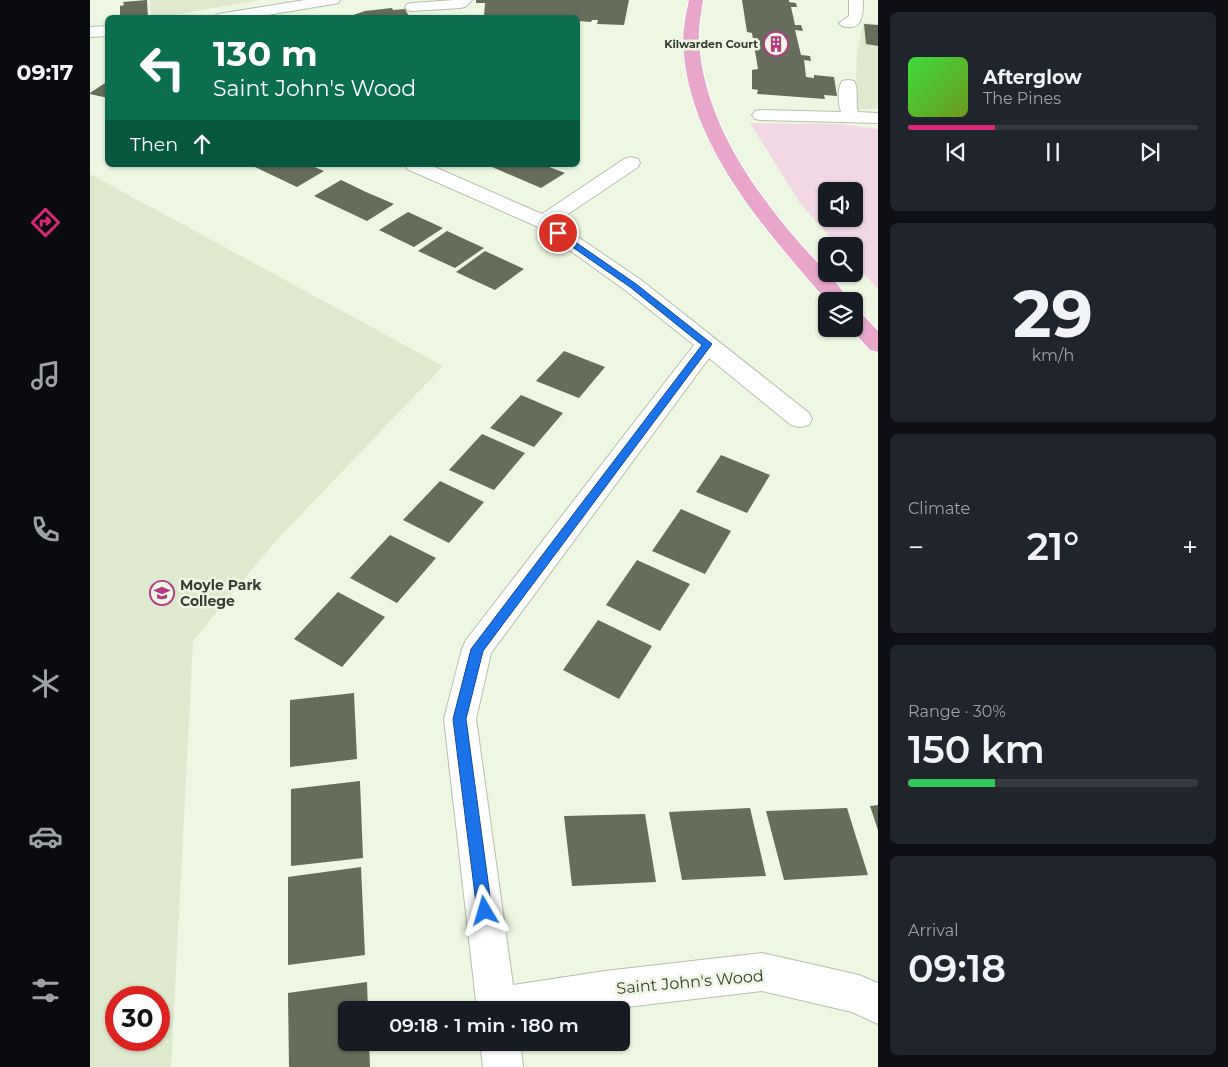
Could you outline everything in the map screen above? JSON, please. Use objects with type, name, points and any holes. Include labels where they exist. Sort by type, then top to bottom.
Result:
[{"type":"main road","points":[[696,0],[691,40],[696,73],[714,132],[742,182],[788,244],[830,292]]},
{"type":"main road","points":[[863,329],[878,345]]},
{"type":"street","points":[[237,15],[334,0]]},
{"type":"street","points":[[412,7],[460,4],[465,0]]},
{"type":"street","points":[[847,23],[856,18],[856,0]]},
{"type":"street","points":[[90,32],[105,31]]},
{"type":"street","points":[[848,85],[847,103],[851,117]]},
{"type":"street","points":[[761,115],[878,118]]},
{"type":"street","points":[[543,222],[631,163]]},
{"type":"street","points":[[419,167],[543,222],[633,286],[800,419]]},
{"type":"street","points":[[496,1001],[460,719],[477,649],[707,344]]},
{"type":"street","name":"Saint John's Wood","points":[[566,1001],[605,990],[762,972],[859,994],[878,1005]]},
{"type":"street","points":[[501,1051],[503,1067]]},
{"type":"shaded area","points":[[150,0],[260,0],[173,15],[151,15]]},
{"type":"shaded area","points":[[863,23],[878,24],[878,109],[855,109],[857,55]]},
{"type":"shaded area","points":[[750,123],[839,124],[878,129],[878,289],[863,273],[863,237],[830,237],[821,227],[863,227],[863,182],[818,182],[818,223],[800,203]]},
{"type":"shaded area","name":"Moyle Park College","points":[[90,174],[443,366],[273,544],[193,641],[171,1067],[90,1067]]},
{"type":"building","points":[[147,0],[148,15],[120,15],[120,6],[124,5],[123,2]]},
{"type":"building","points":[[476,0],[629,0],[624,25],[597,24],[598,20],[592,20],[591,22],[580,21],[580,15],[484,15],[485,3],[476,3]]},
{"type":"building","name":"Kilwarden Court","points":[[742,0],[789,0],[789,2],[796,3],[797,7],[791,7],[795,25],[801,25],[803,31],[795,30],[801,55],[810,56],[811,61],[804,60],[806,77],[814,78],[814,75],[834,77],[837,96],[824,95],[825,99],[757,94],[758,90],[752,89],[752,70],[758,69],[752,33],[747,32]]},
{"type":"building","points":[[392,8],[393,10],[405,9],[408,15],[353,15],[365,11]]},
{"type":"building","points":[[864,24],[878,25],[878,46],[866,44]]},
{"type":"building","points":[[105,83],[105,97],[90,93]]},
{"type":"building","points":[[255,167],[315,167],[324,171],[297,187]]},
{"type":"building","points":[[492,167],[549,167],[565,173],[541,188]]},
{"type":"building","points":[[341,180],[394,204],[367,221],[314,196]]},
{"type":"building","points":[[408,212],[443,228],[414,247],[379,230]]},
{"type":"building","points":[[447,231],[484,248],[455,268],[418,251]]},
{"type":"building","points":[[485,251],[524,269],[495,290],[456,272]]},
{"type":"building","points":[[564,351],[605,367],[579,398],[536,381]]},
{"type":"building","points":[[521,395],[563,413],[534,447],[490,428]]},
{"type":"building","points":[[482,434],[525,453],[494,490],[449,470]]},
{"type":"building","points":[[721,455],[770,475],[747,513],[696,492]]},
{"type":"building","points":[[440,481],[484,502],[449,543],[403,520]]},
{"type":"building","points":[[681,509],[731,531],[705,574],[652,551]]},
{"type":"building","points":[[390,535],[436,558],[397,603],[350,578]]},
{"type":"building","points":[[637,560],[690,584],[660,631],[606,605]]},
{"type":"building","points":[[338,592],[385,617],[342,667],[294,639]]},
{"type":"building","points":[[598,620],[652,646],[619,699],[563,670]]},
{"type":"building","points":[[354,693],[357,759],[290,767],[290,700]]},
{"type":"building","points":[[360,781],[363,858],[291,866],[291,789]]},
{"type":"building","points":[[878,805],[878,830],[870,806]]},
{"type":"building","points":[[750,808],[766,876],[682,880],[669,812]]},
{"type":"building","points":[[847,808],[868,875],[784,880],[766,811]]},
{"type":"building","points":[[645,814],[656,882],[572,886],[564,816]]},
{"type":"building","points":[[361,867],[365,955],[288,965],[288,877]]},
{"type":"building","points":[[367,982],[368,1001],[338,1001],[338,1051],[369,1051],[370,1067],[289,1067],[288,993]]},
{"type":"place","name":"Kilwarden Court","points":[[776,44]]},
{"type":"place","name":"Moyle Park College","points":[[162,593]]},
{"type":"route","points":[[485,911],[460,719],[477,649],[707,344],[633,286],[558,233]]}]
